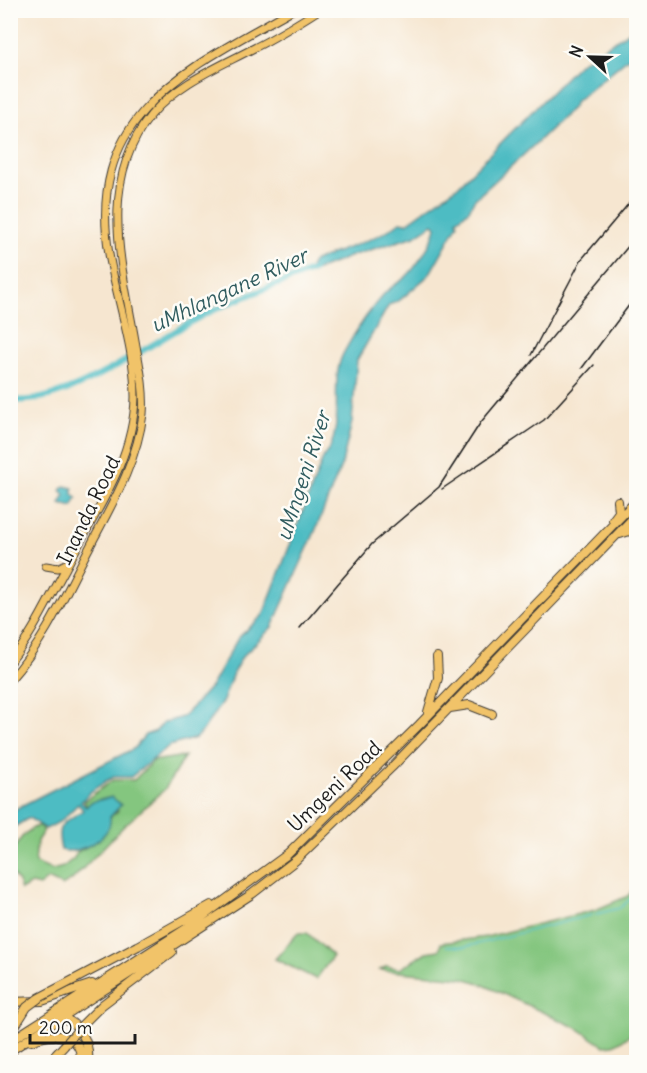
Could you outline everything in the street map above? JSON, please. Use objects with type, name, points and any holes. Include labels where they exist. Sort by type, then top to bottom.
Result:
[{"type":"highway","points":[[611,535],[619,512],[618,501]]},
{"type":"highway","name":"Umgeni Road","points":[[13,1057],[20,1045],[197,930],[296,860],[334,826],[449,708],[611,535],[636,501]]},
{"type":"highway","name":"Umgeni Road","points":[[10,1041],[242,890],[294,849],[611,535],[636,515]]},
{"type":"highway","points":[[611,535],[636,529]]},
{"type":"highway","points":[[420,725],[436,693],[439,668],[437,657]]},
{"type":"highway","points":[[449,708],[469,705],[492,714]]},
{"type":"highway","points":[[10,1034],[27,1007],[39,998],[138,946],[226,895],[294,849]]},
{"type":"highway","points":[[49,1062],[102,1005],[184,943],[197,930]]},
{"type":"highway","points":[[10,1002],[24,1003],[62,996],[88,986],[150,952]]},
{"type":"highway","points":[[46,1018],[62,1017],[81,1032],[87,1046],[88,1062]]},
{"type":"highway","points":[[20,1045],[50,1035],[63,1035],[78,1047],[81,1062]]},
{"type":"highway","points":[[60,1062],[64,1046]]},
{"type":"main road","name":"Inanda Road","points":[[10,662],[30,633],[123,458],[133,417],[136,370],[108,250],[106,216],[112,171],[127,134],[147,106],[172,81],[292,10]]},
{"type":"main road","name":"Inanda Road","points":[[10,680],[42,638],[129,469],[142,415],[134,330],[117,232],[116,210],[122,173],[136,138],[150,117],[177,90],[319,10]]},
{"type":"main road","points":[[46,566],[58,568],[68,563]]},
{"type":"green space","points":[[185,756],[165,789],[124,826],[72,880],[62,886],[48,879],[39,886],[31,884],[21,890],[11,873],[11,865],[17,844],[26,833],[39,825],[44,830],[37,841],[35,863],[52,870],[63,867],[74,858],[77,852],[90,845],[110,817],[118,811],[112,797],[86,806],[84,801],[113,780],[134,780],[153,761]]},
{"type":"green space","points":[[636,886],[636,1032],[614,1045],[604,1046],[577,1028],[477,982],[462,978],[380,970],[387,966],[400,969],[426,952],[439,950],[441,943],[486,937],[595,910],[628,896]]},
{"type":"green space","points":[[298,933],[307,933],[333,956],[316,979],[275,959]]},
{"type":"water","points":[[636,27],[636,54],[633,54],[575,102],[572,108],[531,148],[474,200],[469,210],[457,220],[458,224],[429,275],[400,300],[389,305],[357,360],[352,422],[342,464],[314,534],[272,627],[242,657],[233,673],[223,701],[201,733],[196,738],[169,746],[131,777],[114,777],[89,793],[81,802],[86,807],[91,802],[112,797],[121,805],[110,817],[106,832],[93,843],[77,850],[61,850],[60,829],[65,822],[83,810],[78,804],[61,821],[46,829],[29,818],[11,829],[11,813],[19,807],[135,748],[145,735],[156,731],[163,723],[182,717],[211,686],[238,638],[263,615],[335,433],[337,379],[343,354],[378,301],[390,288],[407,276],[418,263],[432,240],[436,227],[433,224],[415,236],[354,255],[307,274],[313,262],[370,239],[400,222],[407,223],[458,186],[580,63]]},
{"type":"water","points":[[65,486],[73,488],[73,494],[77,498],[72,507],[60,504],[65,495],[61,490]]},
{"type":"waterway","name":"uMhlangane River","points":[[10,400],[32,400],[81,384],[212,311],[313,270]]},
{"type":"waterway","points":[[446,946],[465,947],[620,908],[636,894]]},
{"type":"railway","points":[[531,355],[581,260],[636,195]]},
{"type":"railway","points":[[300,628],[372,544],[439,487],[481,422],[636,237]]},
{"type":"railway","points":[[582,368],[636,296]]},
{"type":"railway","points":[[442,489],[544,420],[594,365]]},
{"type":"water label","name":"uMngeni River","points":[[303,476]]}]
